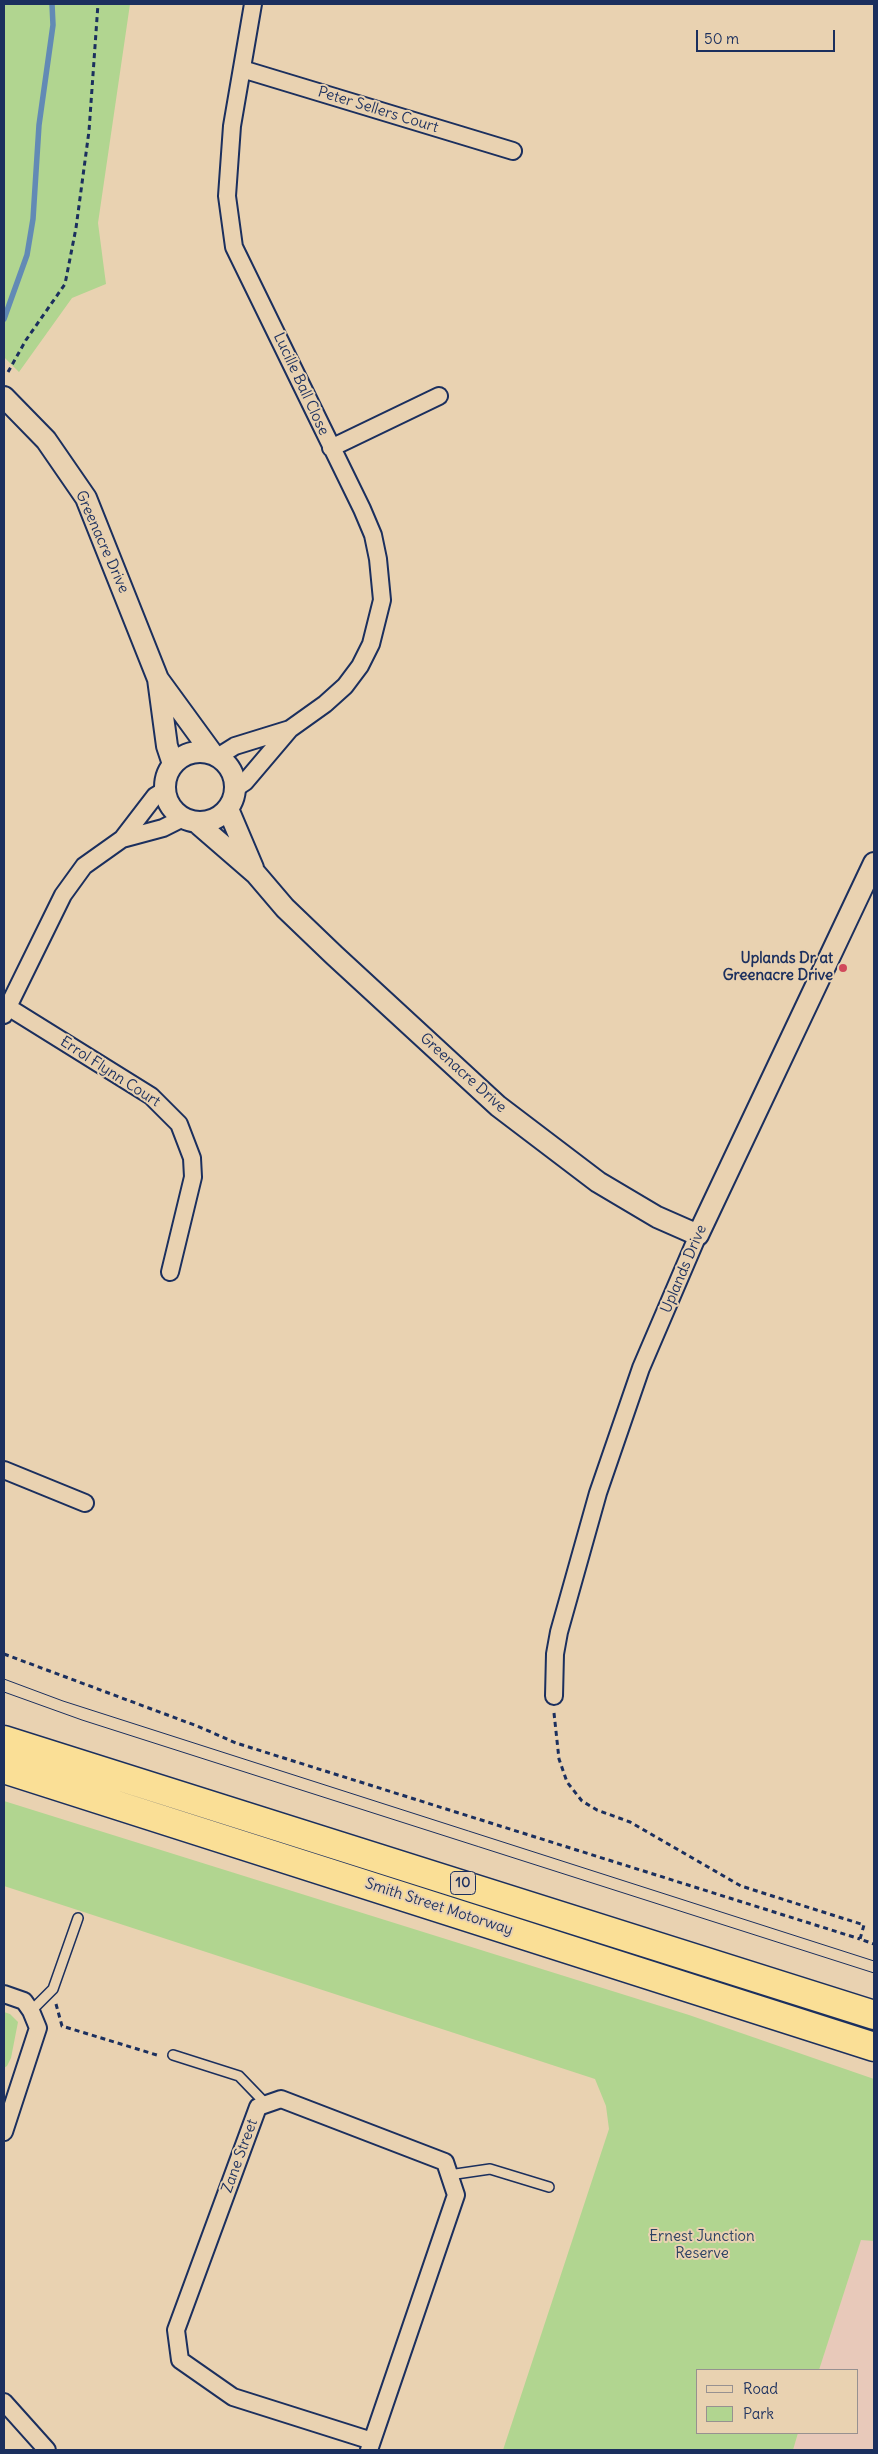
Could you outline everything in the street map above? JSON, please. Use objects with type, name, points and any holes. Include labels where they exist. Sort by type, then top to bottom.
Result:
[{"type":"highway","points":[[4,1721],[51,1755]]},
{"type":"highway","name":"Smith Street Motorway","points":[[4,1740],[874,2015]]},
{"type":"highway","name":"Smith Street Motorway","points":[[4,1769],[874,2047]]},
{"type":"street","name":"Lucille Ball Close","points":[[236,788],[245,782],[290,729],[325,704],[345,686],[360,666],[372,644],[382,600],[382,581],[373,535],[234,247],[227,196],[232,126],[253,4]]},
{"type":"street","name":"Peter Sellers Court","points":[[242,68],[513,152]]},
{"type":"street","points":[[331,448],[439,396]]},
{"type":"street","name":"Greenacre Drive","points":[[4,397],[46,440],[86,498],[158,679],[215,755]]},
{"type":"street","name":"Greenacre Drive","points":[[158,679],[161,712],[167,746],[173,764]]},
{"type":"street","name":"Lucille Ball Close","points":[[215,755],[235,746],[290,729]]},
{"type":"street","points":[[6,1011],[71,880],[84,866],[122,840],[190,820],[208,821],[219,817],[228,809],[234,799],[236,788],[232,770],[215,755],[190,753],[181,757],[173,764],[165,781],[168,801],[174,811],[190,820]]},
{"type":"street","points":[[122,840],[155,796],[165,790]]},
{"type":"street","name":"Greenacre Drive","points":[[228,809],[256,874]]},
{"type":"street","name":"Greenacre Drive","points":[[190,820],[256,874],[285,908],[334,955],[498,1106],[598,1182],[658,1217],[698,1235]]},
{"type":"street","name":"Uplands Drive","points":[[554,1696],[555,1654],[559,1632],[598,1492],[641,1368],[698,1235],[874,863]]},
{"type":"street","name":"Errol Flynn Court","points":[[6,1011],[151,1096],[179,1124],[192,1158],[194,1177],[170,1272]]},
{"type":"street","points":[[4,1470],[85,1503]]},
{"type":"street","points":[[4,1994],[24,2001],[38,2028],[9,2099],[4,2132]]},
{"type":"street","name":"Zane Street","points":[[281,2098],[444,2162],[449,2175],[456,2195],[370,2446],[233,2397],[180,2360],[176,2330],[258,2107],[281,2098]]},
{"type":"street","points":[[4,2402],[47,2450]]},
{"type":"lane","points":[[31,2012],[52,1989],[78,1918]]},
{"type":"lane","points":[[173,2055],[239,2076],[266,2104]]},
{"type":"lane","points":[[449,2175],[490,2169],[549,2187]]},
{"type":"path","points":[[8,372],[26,340],[65,284],[76,228],[89,131],[98,4]]},
{"type":"path","points":[[4,1654],[197,1726],[236,1743],[874,1944]]},
{"type":"path","points":[[554,1696],[559,1759],[568,1782],[582,1801],[597,1810],[630,1822],[741,1886],[864,1925],[860,1939]]},
{"type":"path","points":[[52,1989],[62,2026],[159,2056],[173,2055]]},
{"type":"shaded area","points":[[874,2199],[874,2450],[793,2450],[798,2434],[858,2434],[858,2369],[819,2369]]},
{"type":"green space","points":[[4,4],[130,4],[98,223],[106,284],[72,298],[19,372],[4,357]]},
{"type":"green space","name":"Ernest Junction Reserve","points":[[4,1801],[689,2015],[874,2079],[874,2241],[861,2240],[819,2369],[696,2369],[696,2434],[798,2434],[793,2450],[503,2450],[609,2129],[606,2106],[595,2079],[4,1886]]},
{"type":"green space","points":[[4,2012],[10,2014],[18,2022],[11,2058],[4,2068]]},
{"type":"waterway","points":[[4,319],[27,255],[33,219],[39,125],[53,25],[52,4]]},
{"type":"tram line","points":[[4,1679],[63,1701],[874,1961]]},
{"type":"tram line","points":[[4,1692],[82,1720],[874,1973]]},
{"type":"place","name":"Uplands Dr at Greenacre Drive","points":[[843,968]]}]
